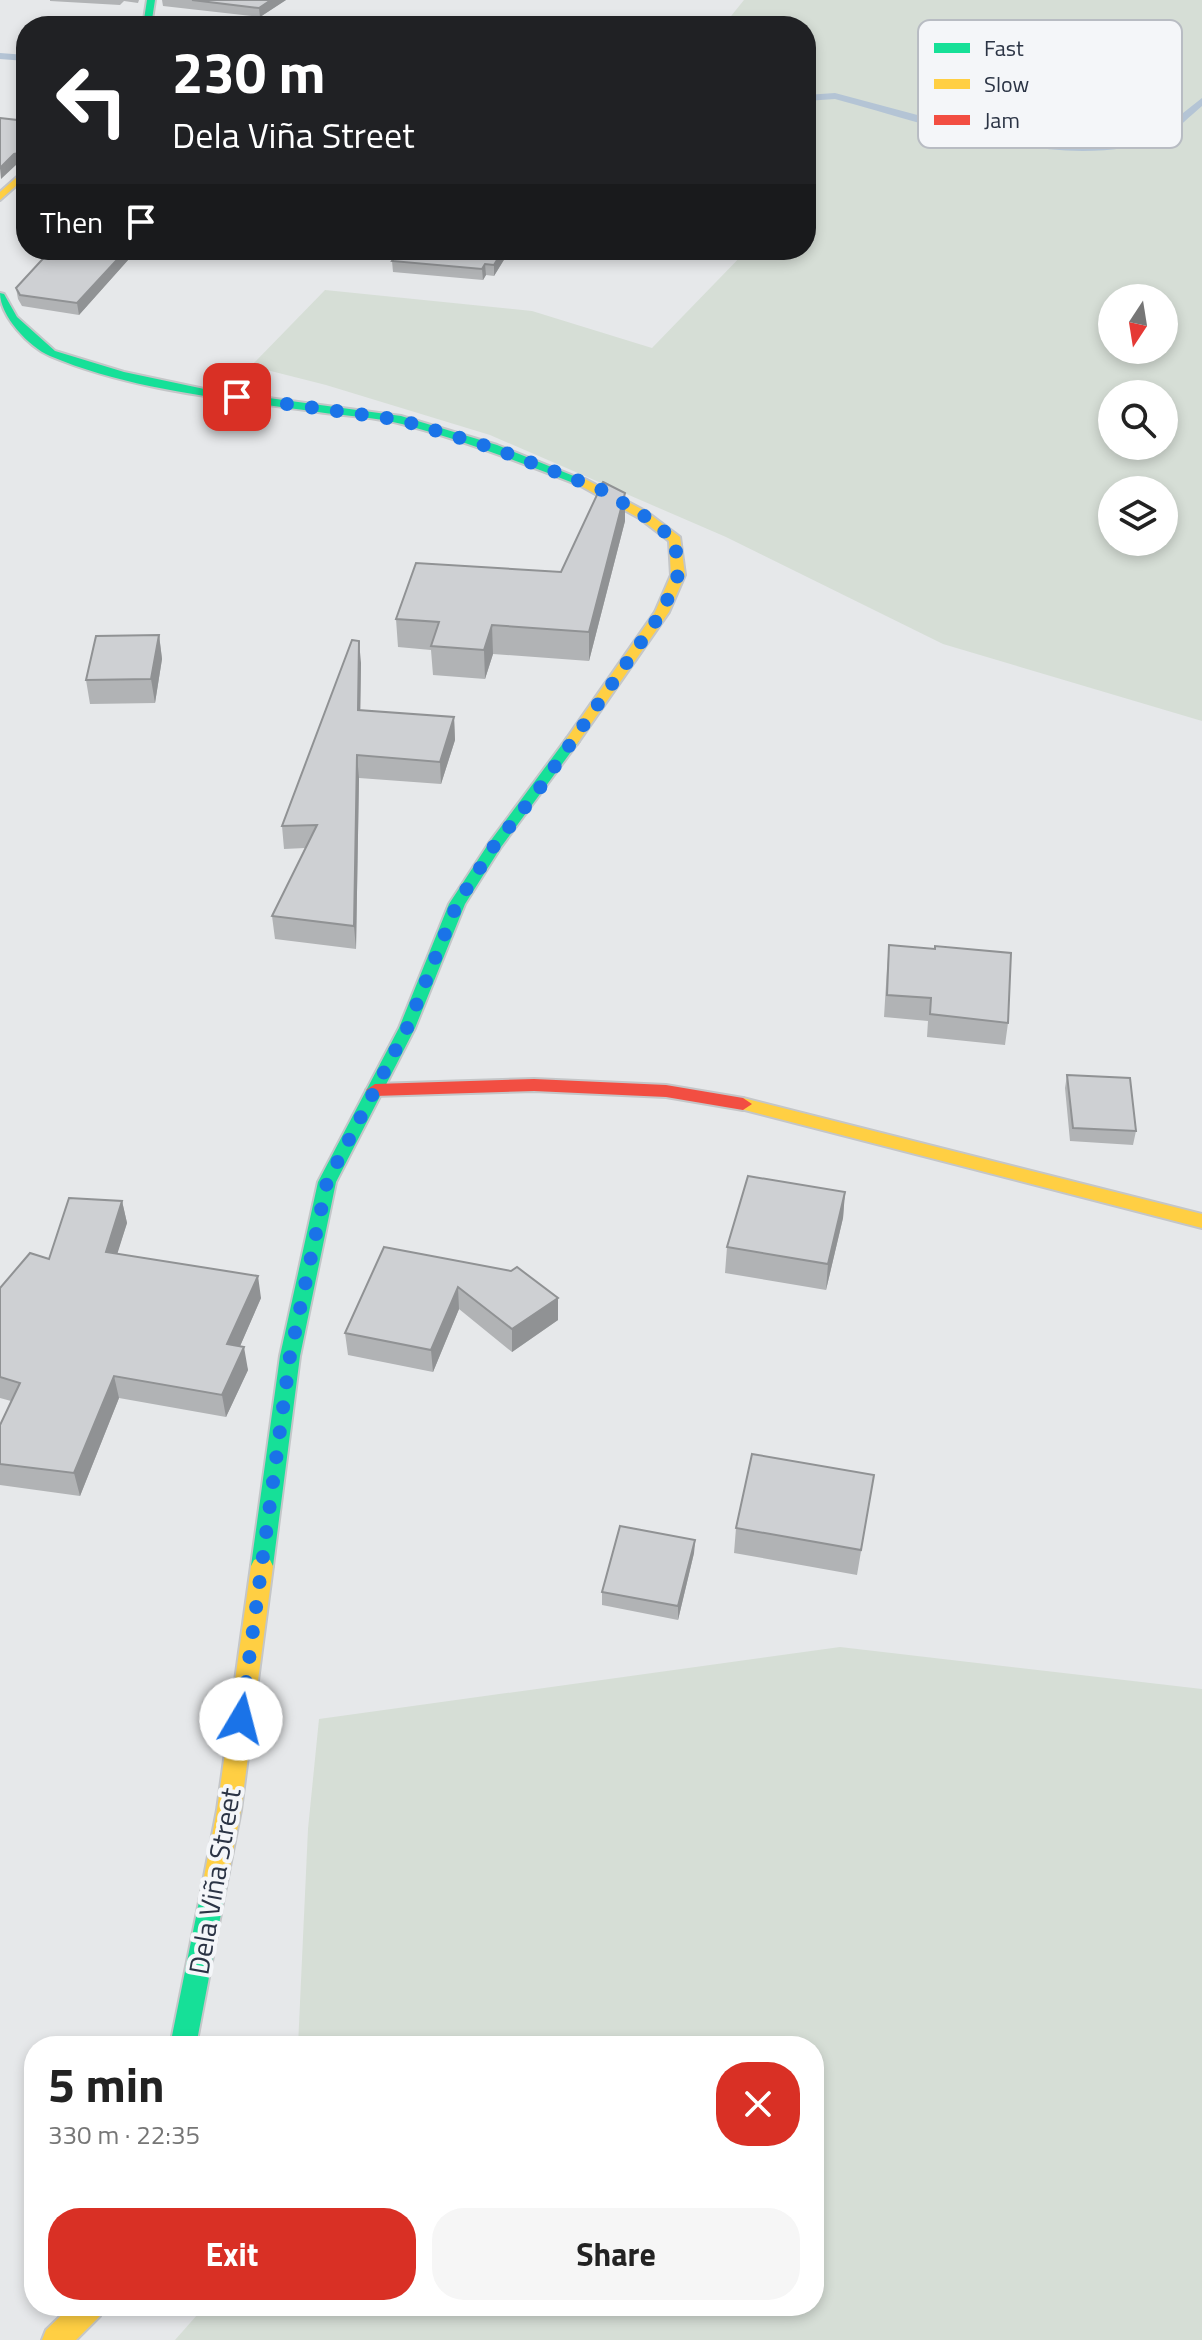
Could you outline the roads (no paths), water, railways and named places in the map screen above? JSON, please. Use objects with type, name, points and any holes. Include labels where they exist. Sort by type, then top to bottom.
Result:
[{"type":"street","points":[[0,197],[16,182]]},
{"type":"street","name":"Dela Viña Street","points":[[0,296],[13,319],[51,353],[122,375],[209,393],[416,425],[493,448],[600,489],[643,515],[675,540],[678,575],[662,612],[537,792],[494,846],[457,904],[407,1028],[327,1182],[290,1356],[229,1810],[185,2036]]},
{"type":"street","points":[[375,1090],[534,1085],[666,1091],[732,1102],[1202,1221]]},
{"type":"street","points":[[56,2340],[80,2316]]},
{"type":"waterway","points":[[0,56],[16,57]]},
{"type":"waterway","points":[[816,97],[835,96],[918,118]]},
{"type":"waterway","points":[[1182,118],[1202,101]]},
{"type":"waterway","points":[[1087,148],[1106,148]]}]
